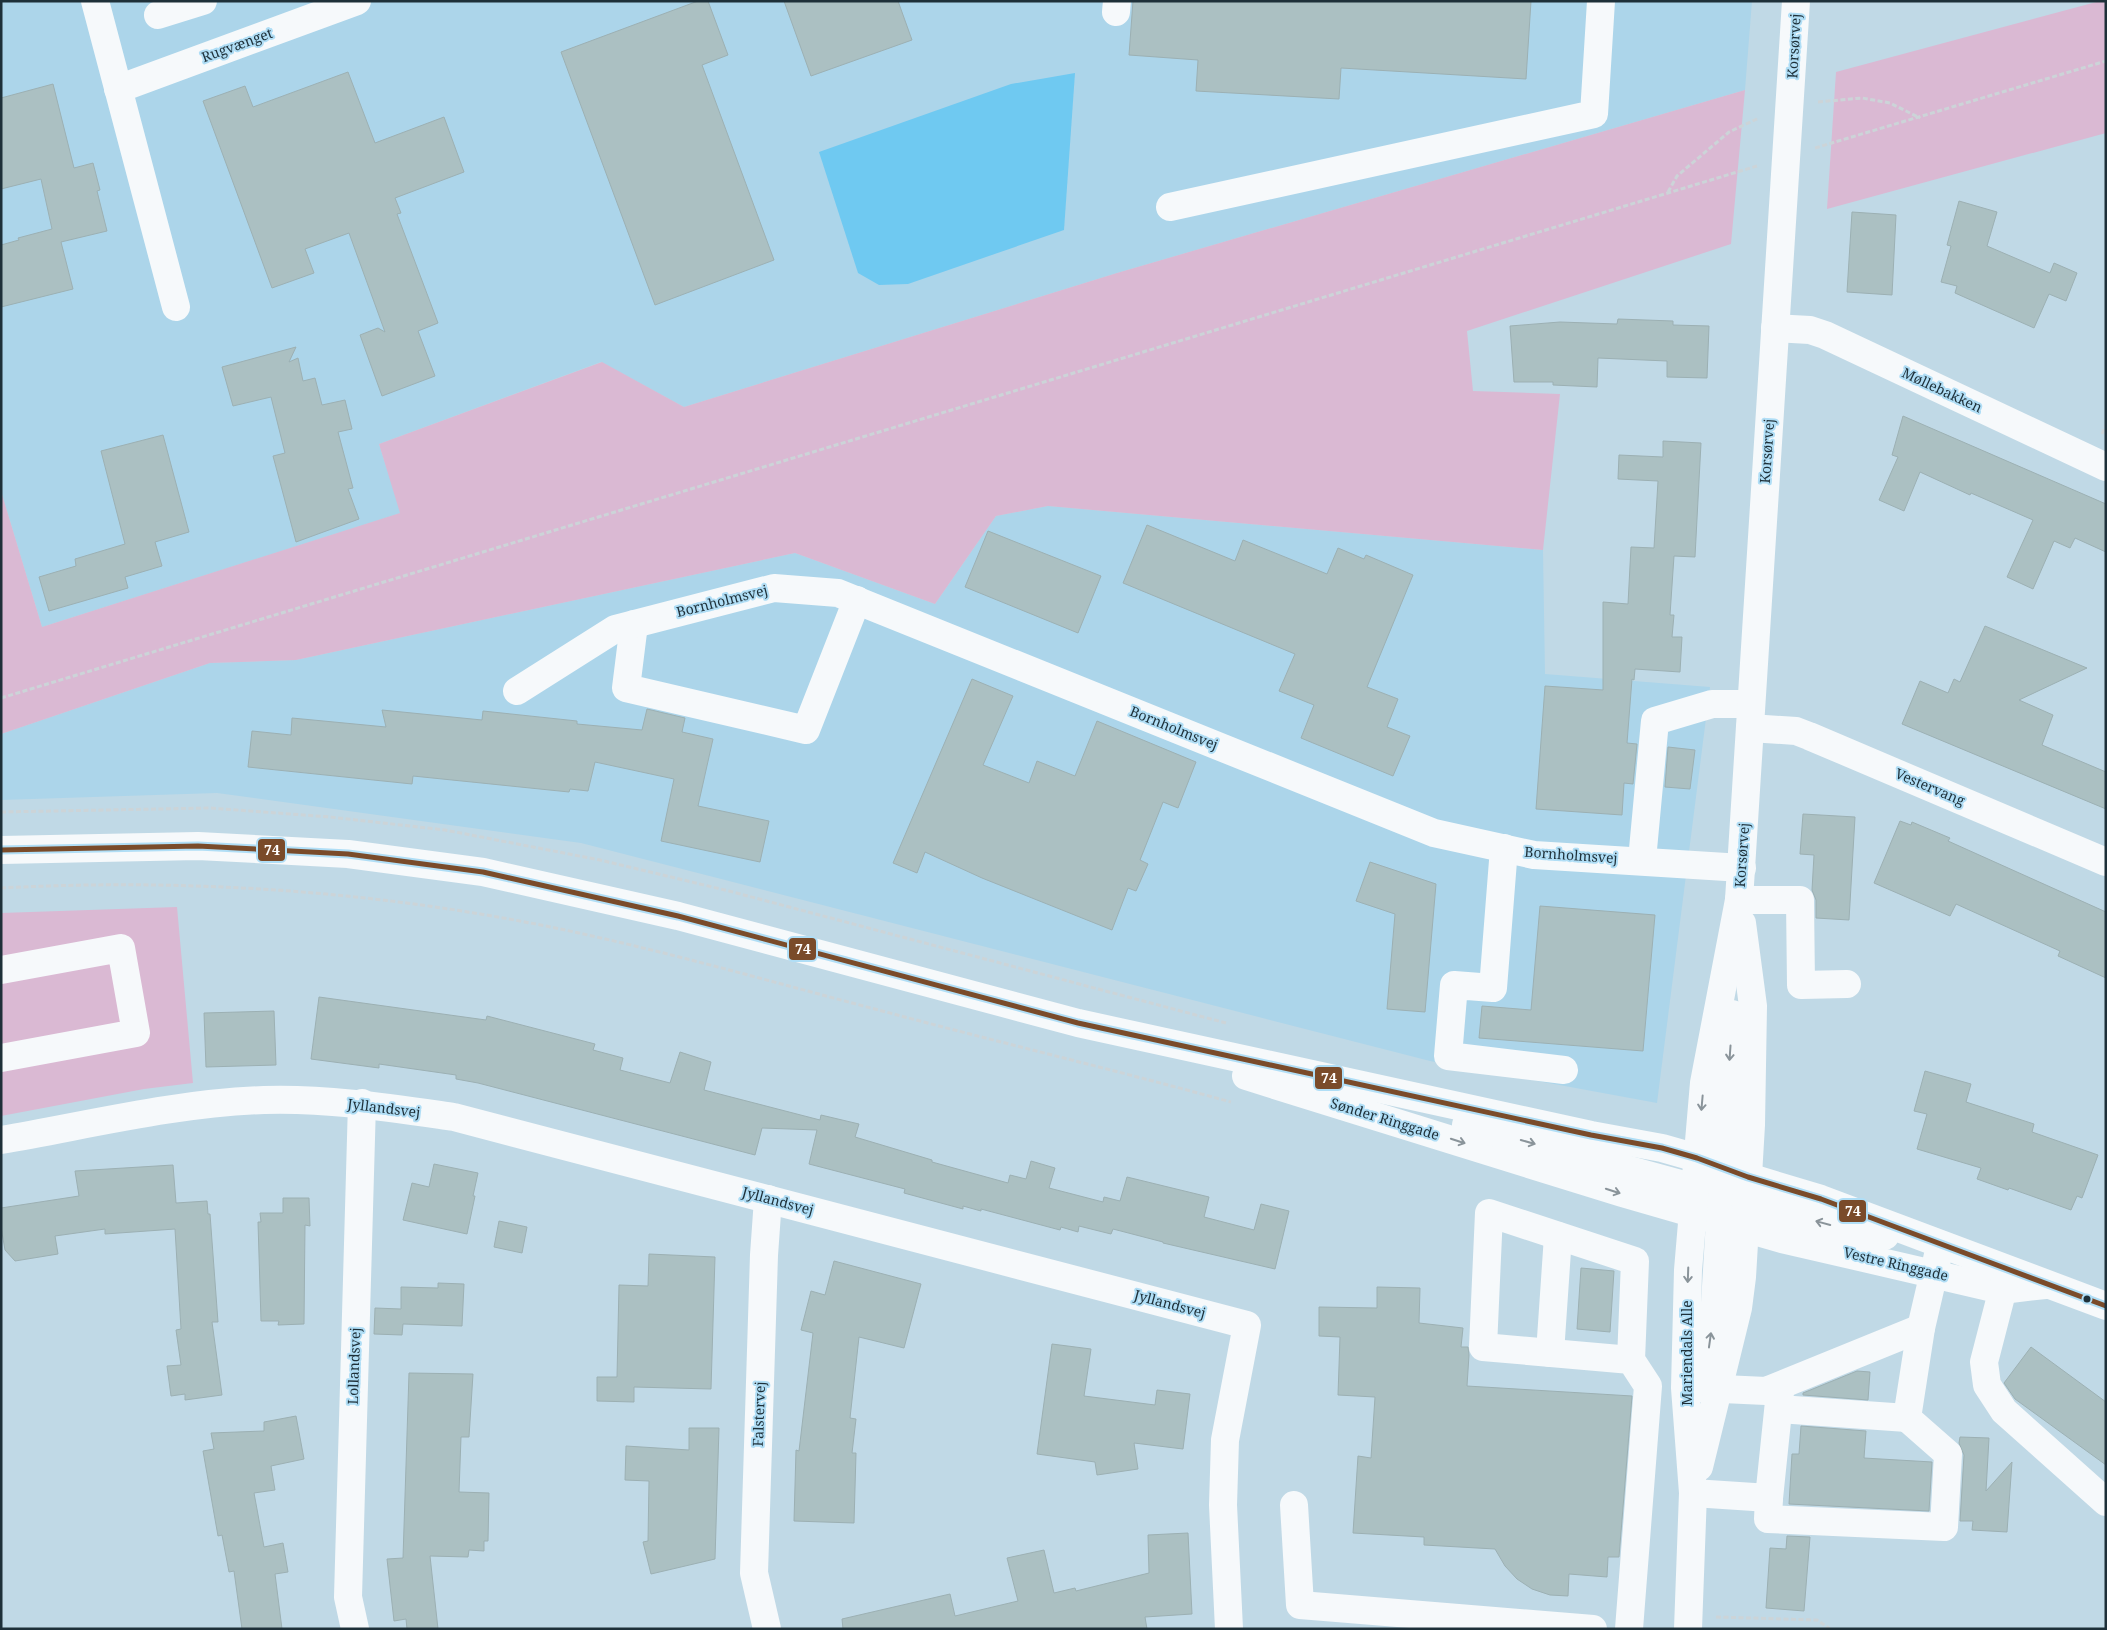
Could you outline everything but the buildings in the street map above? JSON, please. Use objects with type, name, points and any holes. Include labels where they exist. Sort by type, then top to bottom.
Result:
[{"type":"street","points":[[95,1],[176,307]]},
{"type":"street","points":[[158,15],[203,1]]},
{"type":"street","name":"Rugvænget","points":[[118,89],[357,1]]},
{"type":"street","points":[[1170,207],[1594,114],[1601,1]]},
{"type":"street","name":"Korsørvej","points":[[1698,1158],[1704,1083],[1739,900],[1742,868],[1796,1]]},
{"type":"street","name":"Møllebakken","points":[[1775,328],[1810,330],[1825,335],[2106,467]]},
{"type":"street","name":"Bornholmsvej","points":[[517,692],[624,626],[774,588],[838,593],[1434,833],[1534,855],[1642,860],[1742,868]]},
{"type":"street","points":[[624,626],[626,688],[806,730],[857,600]]},
{"type":"street","name":"Vestervang","points":[[1642,860],[1655,721],[1712,704],[1809,736],[2106,862]]},
{"type":"street","name":"Sønder Ringgade","points":[[1,850],[198,846],[348,854],[483,872],[678,916],[1078,1023],[1622,1193],[1723,1198]]},
{"type":"street","points":[[1504,848],[1493,988],[1454,984],[1448,1056],[1564,1070]]},
{"type":"street","points":[[1723,1198],[1739,900],[1800,900],[1801,985],[1847,984]]},
{"type":"street","points":[[1,970],[121,948],[136,1033],[1,1058]]},
{"type":"street","name":"Sønder Ringgade","points":[[1078,1023],[1662,1148],[1698,1158],[1723,1198]]},
{"type":"street","name":"Jyllandsvej","points":[[1,1140],[180,1108],[265,1100],[362,1103],[454,1117],[1247,1325],[1225,1440],[1223,1505],[1229,1629]]},
{"type":"street","name":"Lollandsvej","points":[[355,1629],[348,1597],[362,1103]]},
{"type":"street","name":"Vestre Ringgade","points":[[1723,1198],[1855,1232],[1940,1244],[2005,1279]]},
{"type":"street","name":"Vestre Ringgade","points":[[1723,1198],[1934,1272],[2049,1284],[2106,1306]]},
{"type":"street","name":"Mariendals Alle","points":[[1702,1388],[1738,1308],[1723,1198]]},
{"type":"street","name":"Mariendals Alle","points":[[1688,1623],[1693,1492],[1702,1388],[1688,1270],[1723,1198]]},
{"type":"street","name":"Falstervej","points":[[767,1629],[754,1573],[764,1255],[768,1199]]},
{"type":"street","points":[[1629,1629],[1648,1386],[1631,1360],[1635,1261],[1489,1213],[1483,1347],[1631,1360]]},
{"type":"street","points":[[1550,1353],[1558,1236]]},
{"type":"street","points":[[1907,1418],[1922,1328],[1940,1244]]},
{"type":"street","points":[[2005,1279],[1984,1362],[1986,1385],[2004,1411],[2106,1502]]},
{"type":"street","points":[[1780,1397],[1922,1328]]},
{"type":"street","points":[[1648,1386],[1766,1391],[1780,1397],[1907,1418],[1948,1454],[1944,1527],[1768,1519],[1780,1397]]},
{"type":"street","points":[[1693,1492],[1770,1498]]},
{"type":"street","points":[[1294,1505],[1300,1605],[1356,1619],[1593,1629]]},
{"type":"path","points":[[1857,136],[2106,61]]},
{"type":"path","points":[[1668,192],[1677,176],[1729,132],[1790,104],[1862,98],[1890,103],[1920,118]]},
{"type":"path","points":[[1,698],[1726,175]]},
{"type":"path","points":[[1,888],[150,884],[250,888],[394,902],[492,916],[564,930],[689,960],[1232,1102]]},
{"type":"path","points":[[1688,1623],[1817,1620],[1830,1629]]},
{"type":"shaded area","points":[[1,1],[1752,1],[1745,90],[1117,273],[684,407],[601,362],[379,444],[401,513],[42,627],[1,491]]},
{"type":"shaded area","points":[[2100,1],[2106,1],[2106,133],[1827,209],[1836,72]]},
{"type":"shaded area","points":[[1745,90],[1731,244],[1467,331],[1473,391],[1560,394],[1543,550],[1048,506],[996,516],[935,604],[795,553],[296,660],[210,663],[1,734],[1,491],[42,627],[400,513],[379,444],[602,362],[684,407],[1117,273]]},
{"type":"shaded area","points":[[1048,506],[1543,550],[1545,674],[1710,687],[1657,1103],[1430,1061],[581,843],[217,793],[1,800],[1,734],[210,663],[296,660],[795,553],[935,604],[996,516]]},
{"type":"shaded area","points":[[177,907],[193,1083],[144,1089],[1,1116],[1,913]]},
{"type":"water","points":[[1075,73],[1064,230],[908,284],[879,285],[858,273],[819,152],[1011,84]]},
{"type":"transit line","name":"74","points":[[1,850],[198,846],[348,854],[483,872],[678,916],[1078,1023],[1591,1135],[1662,1148],[1821,1199],[2106,1306]]}]
